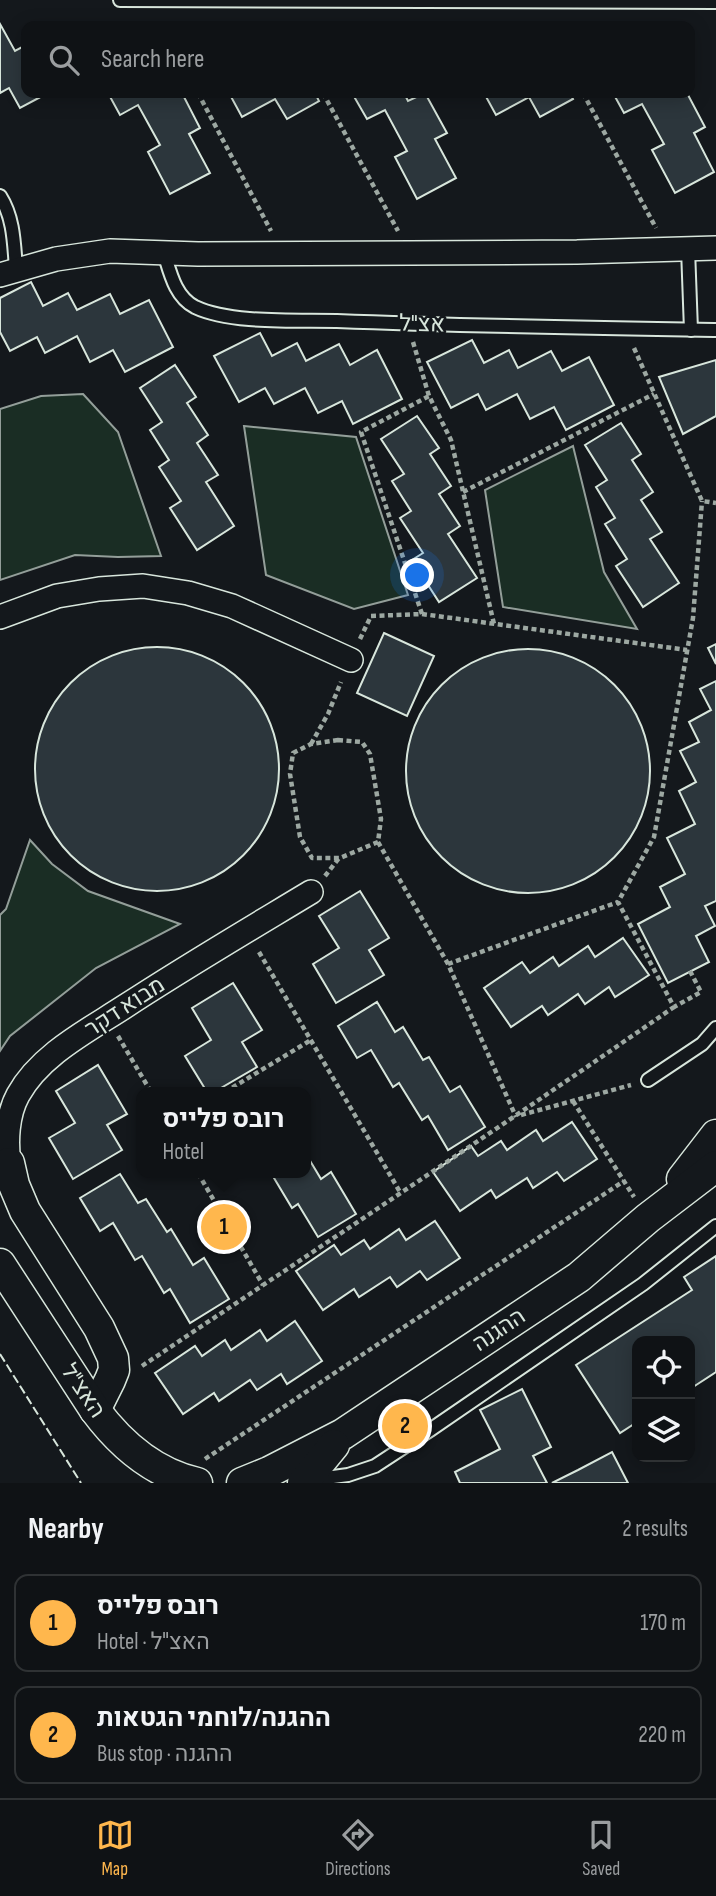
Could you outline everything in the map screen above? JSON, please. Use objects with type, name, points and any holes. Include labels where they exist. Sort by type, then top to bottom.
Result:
[{"type":"street","points":[[8,272],[56,258],[110,251],[410,253],[716,248]]},
{"type":"street","points":[[0,617],[57,596],[99,589],[143,586],[188,593],[232,606],[351,660]]},
{"type":"street","name":"מבוא דקר","points":[[4,1164],[10,1116],[17,1096],[38,1069],[67,1044],[108,1017],[311,892]]},
{"type":"street","name":"ההגנה","points":[[648,1218],[716,1135]]},
{"type":"street","points":[[4,1164],[25,1211],[99,1328],[113,1358],[114,1370],[94,1410]]},
{"type":"street","name":"ההגנה","points":[[242,1483],[343,1434],[579,1277],[648,1218],[716,1166]]},
{"type":"street","name":"האצ\"ל","points":[[0,1264],[108,1428],[144,1461],[164,1472],[200,1472]]},
{"type":"street","name":"ההגנה","points":[[303,1482],[343,1434]]},
{"type":"lane","points":[[120,0],[716,2]]},
{"type":"lane","points":[[0,196],[13,230],[8,272]]},
{"type":"lane","points":[[678,250],[691,330]]},
{"type":"lane","name":"אצ\"ל","points":[[164,253],[180,295],[191,305],[213,315],[408,324],[716,330]]},
{"type":"lane","points":[[649,1080],[702,1044],[716,1028]]},
{"type":"lane","points":[[303,1482],[348,1475],[375,1466],[643,1284],[716,1226]]},
{"type":"path","points":[[201,98],[282,253]]},
{"type":"path","points":[[326,98],[410,253]]},
{"type":"path","points":[[586,98],[678,250]]},
{"type":"path","points":[[408,324],[429,396],[451,440],[494,624]]},
{"type":"path","points":[[448,964],[618,902],[654,836],[693,618],[702,501],[625,328]]},
{"type":"path","points":[[463,492],[654,394]]},
{"type":"path","points":[[422,614],[361,432],[429,396]]},
{"type":"path","points":[[702,501],[716,503]]},
{"type":"path","points":[[311,744],[328,715],[371,616],[422,614],[687,650]]},
{"type":"path","points":[[378,842],[340,858],[312,858],[300,837],[290,774],[293,752],[311,744],[338,740],[362,742],[370,754],[381,819],[378,842],[448,964],[516,1117]]},
{"type":"path","points":[[618,902],[674,1007]]},
{"type":"path","points":[[246,931],[400,1192]]},
{"type":"path","points":[[114,1370],[136,1369],[516,1117],[674,1007],[701,992],[690,971]]},
{"type":"path","points":[[108,1017],[148,1087]]},
{"type":"path","points":[[233,1087],[311,1040]]},
{"type":"path","points":[[516,1117],[649,1080]]},
{"type":"path","points":[[200,1472],[624,1181],[573,1101]]},
{"type":"path","points":[[201,1178],[263,1285]]},
{"type":"green space","points":[[83,394],[118,432],[161,556],[75,555],[0,580],[0,409],[41,396]]},
{"type":"green space","points":[[244,426],[356,437],[408,595],[354,609],[266,575]]},
{"type":"green space","points":[[573,446],[604,572],[637,629],[503,607],[485,490]]},
{"type":"green space","points":[[30,840],[52,864],[88,891],[180,924],[96,968],[10,1036],[0,1051],[0,915],[6,909]]},
{"type":"building","points":[[0,24],[15,51],[21,48],[21,98],[39,98],[20,108],[9,88],[0,93]]},
{"type":"building","points":[[111,98],[185,98],[200,128],[189,134],[210,173],[170,194],[148,152],[160,145],[138,105],[120,115]]},
{"type":"building","points":[[232,98],[318,98],[319,101],[287,119],[275,99],[242,117]]},
{"type":"building","points":[[355,98],[406,98],[408,101],[428,98],[447,133],[435,139],[456,178],[417,199],[395,157],[407,151],[385,110],[367,119]]},
{"type":"building","points":[[487,98],[527,98],[496,115]]},
{"type":"building","points":[[530,98],[572,98],[573,99],[540,117]]},
{"type":"building","points":[[616,98],[690,98],[705,127],[694,133],[714,172],[675,193],[652,150],[664,144],[642,104],[624,113]]},
{"type":"building","points":[[31,282],[43,306],[68,293],[77,310],[110,294],[120,314],[149,300],[173,347],[125,372],[113,350],[90,362],[77,336],[45,353],[37,337],[10,351],[0,332],[0,298]]},
{"type":"building","points":[[260,333],[272,356],[297,343],[306,361],[339,344],[350,365],[377,350],[402,399],[353,424],[342,401],[318,413],[305,388],[274,404],[265,388],[239,402],[214,356]]},
{"type":"building","points":[[472,340],[484,363],[509,350],[518,368],[551,351],[562,371],[589,357],[614,405],[566,430],[554,407],[530,419],[517,394],[486,410],[478,394],[451,408],[427,362]]},
{"type":"building","points":[[716,360],[716,416],[683,434],[659,377]]},
{"type":"building","points":[[175,365],[196,397],[187,403],[208,435],[197,443],[218,475],[206,482],[234,526],[197,550],[170,508],[181,501],[159,467],[169,460],[150,430],[162,422],[140,388]]},
{"type":"building","points":[[417,416],[439,448],[430,454],[451,486],[439,494],[460,526],[448,534],[477,578],[439,602],[412,560],[423,553],[400,518],[411,511],[392,481],[404,474],[381,439]]},
{"type":"building","points":[[621,423],[641,454],[632,460],[653,492],[641,500],[662,532],[650,539],[679,583],[643,607],[616,566],[627,559],[605,524],[615,518],[596,487],[607,480],[585,445]]},
{"type":"building","points":[[384,633],[434,656],[407,716],[357,693]]},
{"type":"building","points":[[716,644],[716,664],[708,648]]},
{"type":"building","points":[[145,647],[169,647],[193,652],[215,661],[244,682],[259,701],[270,722],[277,745],[277,793],[270,816],[259,837],[244,856],[215,877],[193,886],[169,891],[145,891],[121,886],[99,877],[79,864],[62,847],[49,827],[40,805],[35,781],[35,757],[40,733],[49,711],[62,691],[79,674],[99,661],[121,652]]},
{"type":"building","points":[[516,649],[540,649],[564,654],[586,663],[615,684],[630,703],[641,724],[648,747],[648,795],[641,818],[630,839],[615,858],[586,879],[564,888],[540,893],[516,893],[492,888],[470,879],[450,866],[433,849],[420,829],[411,807],[406,783],[406,759],[411,735],[420,713],[433,693],[450,676],[470,663],[492,654]]},
{"type":"building","points":[[716,681],[716,901],[705,906],[715,926],[696,936],[709,962],[668,983],[638,924],[670,907],[660,887],[685,874],[667,838],[695,824],[679,791],[696,782],[680,751],[699,742],[689,722],[711,710],[700,689]]},
{"type":"building","points":[[360,891],[389,938],[369,950],[384,975],[336,1003],[313,964],[339,948],[319,916]]},
{"type":"building","points":[[623,938],[649,975],[615,997],[609,987],[585,1004],[578,994],[548,1015],[542,1006],[511,1027],[484,988],[522,962],[530,973],[553,957],[559,966],[588,946],[595,957]]},
{"type":"building","points":[[233,983],[262,1030],[242,1042],[257,1067],[223,1087],[204,1087],[185,1056],[211,1040],[192,1008]]},
{"type":"building","points":[[377,1002],[395,1032],[403,1027],[423,1060],[429,1057],[450,1092],[460,1086],[485,1127],[448,1150],[428,1116],[422,1120],[399,1083],[393,1087],[371,1050],[357,1058],[338,1026]]},
{"type":"building","points":[[98,1065],[127,1114],[107,1125],[122,1150],[73,1179],[49,1138],[75,1123],[56,1091]]},
{"type":"building","points":[[572,1122],[597,1159],[564,1181],[557,1172],[533,1188],[527,1178],[496,1198],[491,1190],[460,1211],[433,1172],[471,1146],[478,1156],[501,1141],[507,1150],[536,1130],[543,1141]]},
{"type":"building","points":[[311,1162],[321,1179],[331,1172],[356,1214],[318,1237],[298,1204],[292,1208],[274,1178],[311,1178]]},
{"type":"building","points":[[120,1174],[138,1203],[146,1199],[167,1232],[171,1229],[193,1265],[204,1258],[229,1299],[190,1323],[170,1289],[164,1293],[142,1256],[135,1260],[113,1223],[100,1231],[80,1198]]},
{"type":"building","points":[[435,1221],[460,1258],[427,1280],[420,1271],[397,1287],[390,1277],[359,1297],[354,1289],[323,1310],[296,1271],[334,1245],[341,1255],[364,1240],[370,1249],[399,1229],[406,1240]]},
{"type":"building","points":[[716,1256],[716,1372],[695,1386],[695,1336],[632,1336],[632,1425],[620,1433],[576,1365],[692,1290],[684,1277]]},
{"type":"building","points":[[295,1321],[322,1361],[287,1384],[281,1374],[257,1390],[250,1380],[219,1401],[214,1393],[183,1414],[155,1373],[195,1346],[202,1356],[225,1340],[231,1350],[260,1330],[267,1341]]},
{"type":"building","points":[[522,1389],[551,1447],[533,1456],[547,1483],[460,1483],[455,1472],[500,1449],[480,1410]]},
{"type":"building","points":[[612,1452],[628,1483],[552,1483],[578,1470]]},
{"type":"fence","points":[[0,1354],[81,1483]]},
{"type":"place","name":"רובס פלייס","points":[[224,1227]]},
{"type":"place","name":"ההגנה/לוחמי הגטאות","points":[[405,1426]]}]
